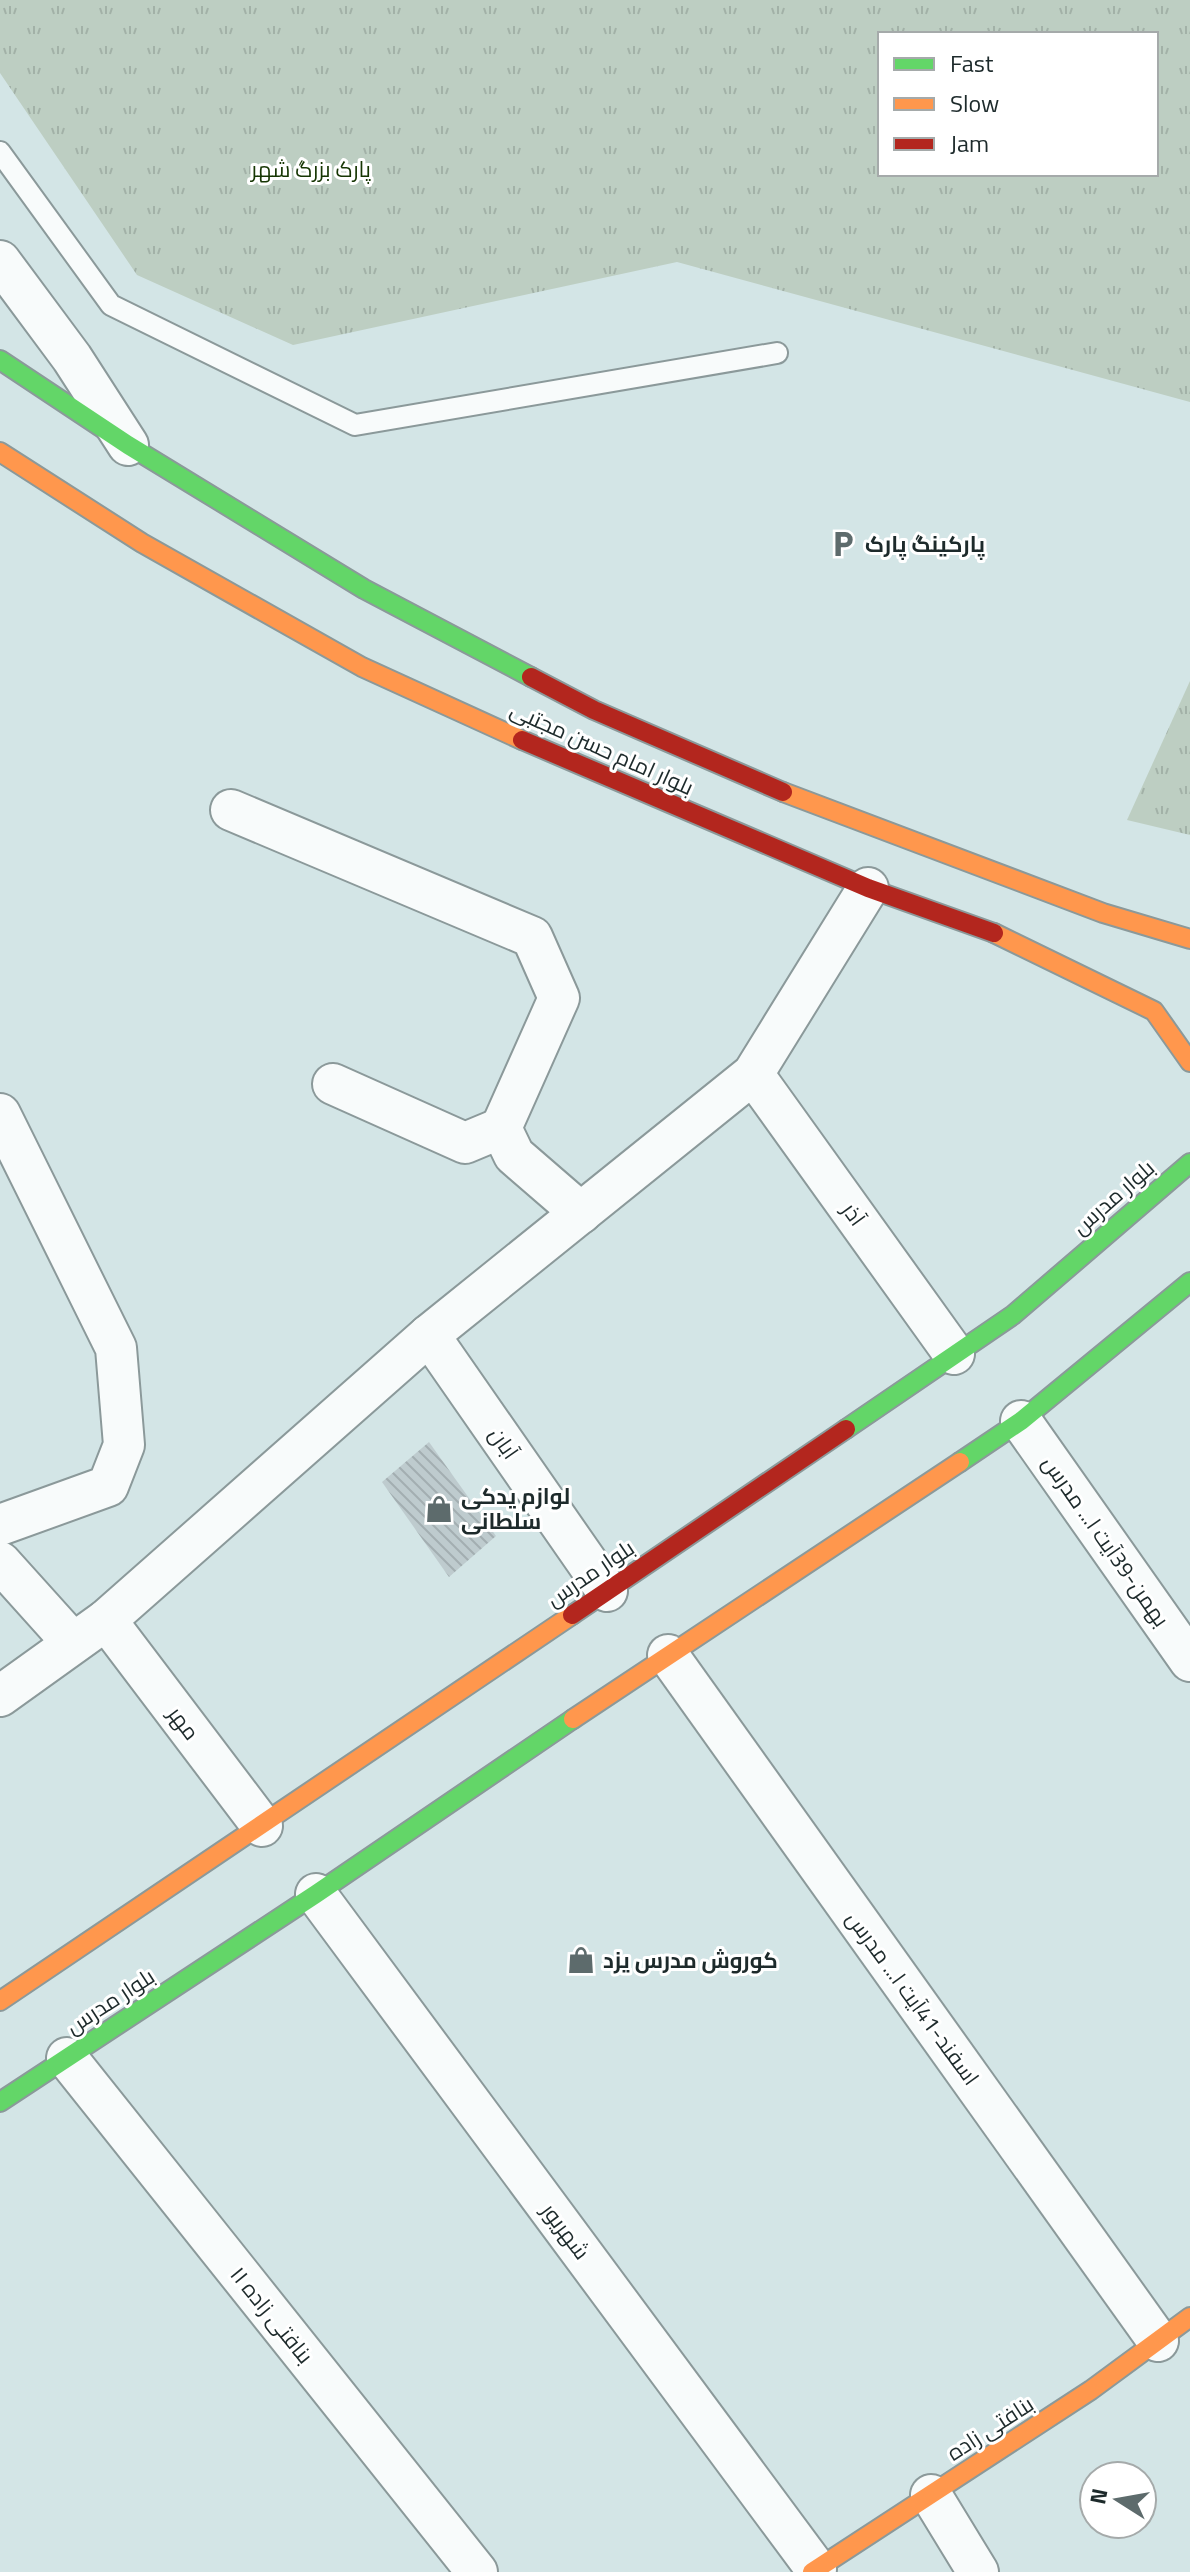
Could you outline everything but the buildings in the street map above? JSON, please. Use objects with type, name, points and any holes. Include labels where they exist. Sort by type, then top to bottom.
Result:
[{"type":"main road","name":"بلوار امام حسن مجتبی","points":[[0,360],[128,445],[364,589],[594,710],[790,795],[1103,913],[1190,939]]},
{"type":"main road","name":"بلوار امام حسن مجتبی","points":[[0,452],[142,543],[362,667],[591,771],[868,888],[1004,937],[1154,1011],[1190,1062]]},
{"type":"main road","points":[[1154,1011],[1178,1011]]},
{"type":"main road","points":[[1185,1167],[1190,1144]]},
{"type":"main road","name":"بلوار مدرس","points":[[4,1990],[262,1826],[1013,1315],[1185,1167]]},
{"type":"main road","name":"بلوار مدرس","points":[[0,2102],[1021,1421],[1190,1282]]},
{"type":"main road","name":"بنافتی زاده","points":[[814,2570],[1091,2390],[1190,2317]]},
{"type":"street","points":[[0,261],[72,358],[128,445]]},
{"type":"street","points":[[231,810],[532,937],[559,998],[501,1128],[465,1143],[333,1084]]},
{"type":"street","points":[[0,1696],[106,1620],[429,1335],[753,1074],[868,888]]},
{"type":"street","name":"آذر","points":[[753,1074],[954,1354]]},
{"type":"street","points":[[0,1114],[116,1348],[124,1445],[108,1486],[0,1525]]},
{"type":"street","points":[[501,1128],[514,1155],[581,1213]]},
{"type":"street","name":"آبان","points":[[429,1335],[607,1591]]},
{"type":"street","name":"بهمن-39آیت ا... مدرس","points":[[1021,1421],[1190,1661]]},
{"type":"street","points":[[0,1562],[73,1643]]},
{"type":"street","name":"مهر","points":[[106,1620],[262,1826]]},
{"type":"street","name":"اسفند-41آیت ا... مدرس","points":[[668,1655],[1158,2341]]},
{"type":"street","name":"شهریور","points":[[316,1894],[814,2570]]},
{"type":"street","name":"بنافتی زاده ۱۱","points":[[67,2058],[477,2572]]},
{"type":"street","points":[[931,2495],[978,2572]]},
{"type":"lane","points":[[0,152],[111,305],[355,425],[777,353]]},
{"type":"green space","name":"پارک بزرگ شهر","points":[[0,0],[1190,0],[1190,402],[677,262],[293,345],[137,275],[0,73]]},
{"type":"green space","points":[[1190,681],[1190,835],[1127,820]]},
{"type":"traffic: fast","points":[[0,360],[128,445],[364,589],[531,677]]},
{"type":"traffic: fast","points":[[846,1429],[1013,1315],[1190,1163]]},
{"type":"traffic: fast","points":[[960,1462],[1021,1421],[1190,1282]]},
{"type":"traffic: fast","points":[[0,2102],[316,1894],[573,1719]]},
{"type":"traffic: slow","points":[[0,452],[142,543],[362,667],[522,740]]},
{"type":"traffic: slow","points":[[783,792],[1103,913],[1190,939]]},
{"type":"traffic: slow","points":[[994,933],[1154,1011],[1190,1062]]},
{"type":"traffic: slow","points":[[573,1719],[960,1462]]},
{"type":"traffic: slow","points":[[0,2001],[572,1615]]},
{"type":"traffic: slow","points":[[812,2572],[1091,2390],[1190,2317]]},
{"type":"traffic: jam","points":[[531,677],[594,710],[783,792]]},
{"type":"traffic: jam","points":[[522,740],[868,888],[994,933]]},
{"type":"traffic: jam","points":[[572,1615],[846,1429]]},
{"type":"place","name":"پارکینگ پارک","points":[[843,544]]},
{"type":"place","name":"لوازم یدکی سلطانی","points":[[439,1509]]},
{"type":"place","name":"کوروش مدرس یزد","points":[[581,1960]]}]
